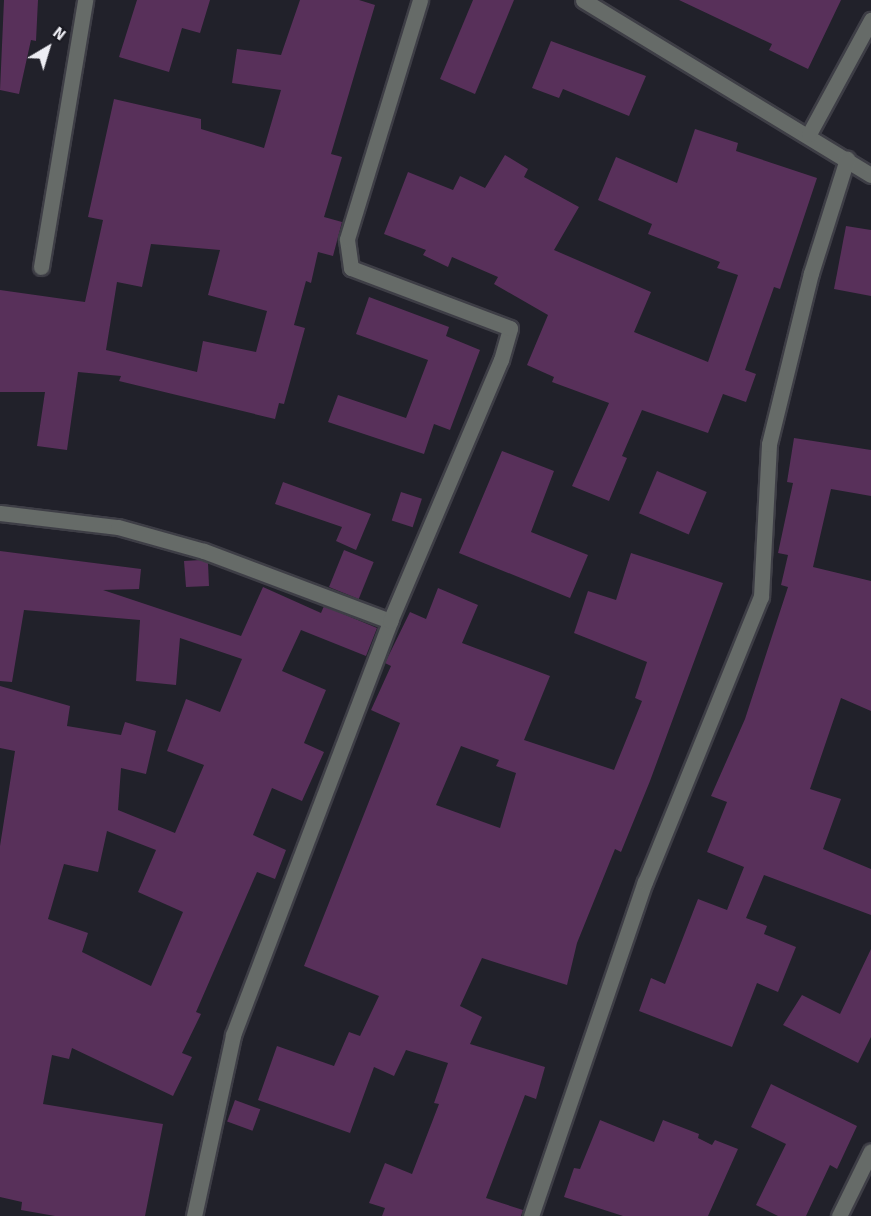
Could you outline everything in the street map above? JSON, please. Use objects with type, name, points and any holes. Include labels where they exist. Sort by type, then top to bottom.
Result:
[{"type":"street","points":[[41,267],[85,0]]},
{"type":"street","points":[[194,1216],[233,1035],[390,621],[501,360],[510,328],[351,268],[346,239],[420,0]]},
{"type":"street","points":[[583,0],[809,134],[871,175]]},
{"type":"street","points":[[809,134],[871,20]]},
{"type":"street","points":[[531,1216],[645,882],[761,597],[769,444],[811,273],[847,159]]},
{"type":"street","points":[[0,513],[118,527],[204,551],[390,621]]},
{"type":"street","points":[[839,1216],[871,1150]]},
{"type":"building","points":[[4,0],[38,0],[36,41],[31,40],[19,94],[0,90]]},
{"type":"building","points":[[137,0],[210,0],[200,33],[182,28],[169,72],[119,57]]},
{"type":"building","points":[[300,0],[359,0],[375,5],[331,154],[342,157],[324,217],[342,222],[333,256],[318,252],[311,283],[306,281],[294,325],[305,328],[284,404],[279,403],[275,419],[119,381],[121,376],[78,372],[67,450],[37,446],[45,392],[0,392],[0,290],[85,302],[103,220],[88,217],[114,99],[201,119],[201,129],[264,148],[281,90],[232,83],[237,49],[281,55]],"holes":[[[151,244],[220,250],[208,295],[267,311],[256,352],[203,341],[197,372],[106,350],[117,282],[142,287]]]},
{"type":"building","points":[[473,0],[514,0],[475,94],[440,79]]},
{"type":"building","points":[[679,0],[841,0],[808,69],[769,50],[772,44]]},
{"type":"building","points":[[551,41],[646,76],[629,116],[563,89],[559,98],[532,88]]},
{"type":"building","points":[[695,129],[738,143],[736,151],[817,178],[780,289],[774,287],[745,370],[756,374],[746,402],[723,394],[708,433],[642,410],[622,456],[627,458],[609,501],[572,486],[609,403],[552,382],[554,377],[527,365],[548,315],[494,284],[498,277],[452,257],[448,267],[423,255],[426,250],[384,234],[408,172],[453,190],[460,176],[485,188],[505,155],[528,169],[524,177],[579,207],[554,250],[651,292],[634,332],[708,362],[738,275],[717,268],[720,262],[648,234],[652,224],[598,200],[616,157],[677,183]]},
{"type":"building","points":[[846,226],[871,230],[871,296],[834,289]]},
{"type":"building","points":[[369,297],[449,327],[446,336],[480,350],[450,430],[434,424],[424,454],[328,422],[338,395],[406,418],[428,360],[356,334]]},
{"type":"building","points":[[794,438],[871,450],[871,496],[831,489],[813,567],[871,581],[871,711],[841,698],[810,789],[841,799],[823,849],[871,869],[871,915],[764,875],[746,918],[767,926],[764,934],[796,947],[778,992],[757,983],[732,1047],[639,1011],[651,978],[665,984],[698,899],[727,910],[744,867],[707,852],[727,802],[711,796],[745,719],[788,587],[781,585],[788,555],[778,553],[793,483],[787,482]]},
{"type":"building","points":[[502,451],[554,471],[531,532],[588,555],[570,598],[459,553]]},
{"type":"building","points":[[657,471],[707,492],[689,534],[639,513]]},
{"type":"building","points":[[283,482],[371,514],[356,550],[336,541],[342,527],[275,504]]},
{"type":"building","points":[[401,492],[422,499],[413,527],[392,521]]},
{"type":"building","points":[[344,550],[374,562],[359,599],[329,587]]},
{"type":"building","points":[[0,551],[141,569],[139,589],[103,590],[241,636],[263,587],[321,613],[324,606],[377,628],[366,656],[301,630],[282,671],[326,690],[304,743],[324,752],[302,801],[272,788],[253,835],[286,850],[275,879],[257,872],[196,1012],[201,1014],[182,1053],[192,1057],[173,1096],[72,1048],[69,1059],[52,1055],[43,1104],[163,1124],[145,1216],[55,1216],[21,1210],[22,1202],[0,1197],[0,846],[15,751],[0,748],[0,686],[70,706],[67,726],[121,735],[125,722],[156,731],[146,774],[121,768],[118,810],[175,833],[204,765],[167,751],[186,699],[220,712],[242,659],[180,638],[176,685],[136,681],[140,620],[24,610],[12,682],[0,681]],"holes":[[[107,831],[156,850],[138,892],[183,912],[151,986],[82,952],[88,933],[48,919],[64,864],[98,872]]]},
{"type":"building","points":[[631,553],[723,583],[650,781],[621,852],[615,849],[577,943],[567,985],[482,958],[460,1006],[482,1017],[470,1044],[545,1067],[536,1099],[525,1095],[486,1198],[523,1210],[521,1216],[382,1216],[385,1208],[369,1203],[385,1163],[412,1174],[439,1104],[434,1103],[448,1063],[406,1050],[394,1076],[374,1067],[350,1133],[258,1100],[277,1046],[334,1066],[349,1032],[360,1036],[379,996],[304,966],[400,723],[371,710],[391,666],[385,663],[410,612],[426,619],[438,588],[478,605],[462,643],[550,676],[524,740],[614,770],[642,701],[635,698],[647,662],[574,633],[588,591],[616,600]],"holes":[[[461,746],[499,760],[496,766],[516,773],[500,828],[436,805]]]},
{"type":"building","points":[[201,560],[208,563],[209,586],[186,587],[184,561]]},
{"type":"building","points":[[871,949],[871,1037],[858,1063],[783,1025],[802,995],[840,1014]]},
{"type":"building","points":[[771,1084],[857,1126],[837,1169],[830,1165],[806,1216],[778,1216],[756,1205],[786,1144],[751,1127]]},
{"type":"building","points":[[235,1100],[260,1109],[253,1131],[227,1122]]},
{"type":"building","points":[[600,1120],[654,1142],[663,1120],[699,1134],[698,1138],[712,1145],[715,1140],[738,1149],[708,1216],[623,1216],[564,1197],[574,1168],[580,1169]]}]
